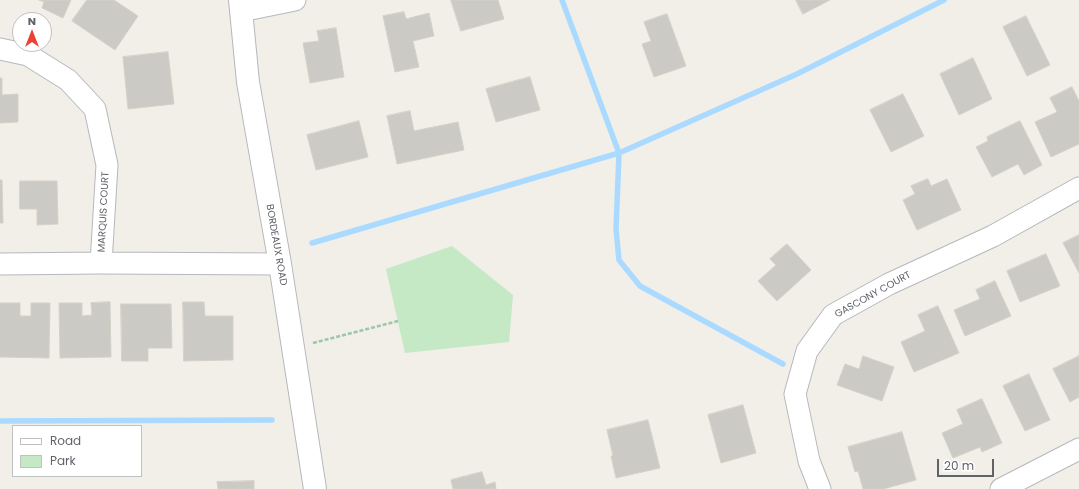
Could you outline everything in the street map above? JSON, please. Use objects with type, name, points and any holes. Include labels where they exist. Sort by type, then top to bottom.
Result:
[{"type":"street","points":[[240,5],[294,0]]},
{"type":"street","name":"BORDEAUX ROAD","points":[[240,5],[248,82],[280,264],[315,489]]},
{"type":"street","name":"MARQUIS COURT","points":[[0,49],[28,55],[68,80],[95,109],[107,165],[101,263]]},
{"type":"street","name":"GASCONY COURT","points":[[820,489],[809,461],[795,394],[807,351],[833,315],[889,284],[992,236],[1079,188]]},
{"type":"street","name":"MARQUIS COURT","points":[[0,264],[280,264]]},
{"type":"street","points":[[1001,489],[1079,449]]},
{"type":"path","points":[[293,348],[398,322]]},
{"type":"green space","points":[[452,246],[513,295],[509,342],[405,353],[386,269]]},
{"type":"building","points":[[39,0],[71,0],[63,18],[42,8],[44,2]]},
{"type":"building","points":[[87,0],[114,0],[138,16],[115,50],[72,21]]},
{"type":"building","points":[[451,0],[498,0],[504,19],[461,31]]},
{"type":"building","points":[[796,0],[830,0],[803,14]]},
{"type":"building","points":[[404,12],[406,19],[429,13],[434,36],[413,41],[419,67],[395,72],[383,16]]},
{"type":"building","points":[[667,14],[686,66],[654,77],[642,44],[651,41],[644,22]]},
{"type":"building","points":[[1026,16],[1050,65],[1027,76],[1003,27]]},
{"type":"building","points":[[336,28],[344,77],[310,83],[303,43],[319,41],[317,31]]},
{"type":"building","points":[[168,52],[174,104],[128,109],[123,57]]},
{"type":"building","points":[[973,58],[992,99],[959,115],[940,74]]},
{"type":"building","points":[[530,77],[540,110],[496,122],[486,89]]},
{"type":"building","points":[[0,78],[2,78],[2,95],[18,94],[18,122],[0,123]]},
{"type":"building","points":[[1072,87],[1079,101],[1079,144],[1051,157],[1035,122],[1057,112],[1050,98]]},
{"type":"building","points":[[903,94],[924,136],[891,152],[870,110]]},
{"type":"building","points":[[410,111],[414,131],[458,122],[464,150],[397,164],[387,116]]},
{"type":"building","points":[[359,121],[368,157],[316,170],[307,135]]},
{"type":"building","points":[[1020,121],[1042,165],[1024,175],[1018,164],[992,177],[976,147],[988,141],[987,137]]},
{"type":"building","points":[[928,179],[931,186],[947,179],[961,210],[917,230],[903,200],[915,194],[911,186]]},
{"type":"building","points":[[0,180],[2,180],[3,223],[0,223]]},
{"type":"building","points":[[20,181],[57,181],[58,224],[37,225],[37,209],[20,209]]},
{"type":"building","points":[[1079,235],[1079,273],[1063,243]]},
{"type":"building","points":[[787,244],[811,270],[777,301],[758,281],[776,265],[770,259]]},
{"type":"building","points":[[1046,254],[1060,286],[1020,302],[1007,271]]},
{"type":"building","points":[[995,281],[1011,316],[965,336],[954,310],[980,299],[976,290]]},
{"type":"building","points":[[110,302],[111,357],[60,358],[59,303],[82,303],[82,316],[92,315],[91,303]]},
{"type":"building","points":[[183,302],[204,302],[205,316],[233,316],[233,360],[184,361]]},
{"type":"building","points":[[0,303],[20,303],[20,316],[31,316],[31,303],[50,303],[49,358],[0,357]]},
{"type":"building","points":[[121,304],[171,304],[172,348],[148,348],[148,361],[122,361]]},
{"type":"building","points":[[938,306],[959,353],[914,372],[901,342],[925,331],[918,315]]},
{"type":"building","points":[[863,356],[894,367],[882,401],[837,385],[845,364],[859,369]]},
{"type":"building","points":[[1079,356],[1079,397],[1070,402],[1053,369]]},
{"type":"building","points":[[1029,374],[1050,420],[1025,431],[1003,386]]},
{"type":"building","points":[[982,399],[1002,443],[982,452],[980,447],[953,458],[942,433],[963,424],[957,410]]},
{"type":"building","points":[[743,405],[756,453],[721,463],[708,415]]},
{"type":"building","points":[[648,420],[660,468],[616,478],[607,430]]},
{"type":"building","points":[[902,432],[916,480],[883,489],[863,489],[858,471],[855,472],[848,447]]},
{"type":"building","points":[[482,472],[486,485],[495,482],[496,489],[453,489],[451,480]]},
{"type":"building","points":[[254,481],[254,489],[218,489],[217,482]]},
{"type":"waterway","points":[[562,0],[619,153],[616,229],[619,260],[640,286],[783,364]]},
{"type":"waterway","points":[[312,243],[619,153],[797,74],[944,0]]},
{"type":"waterway","points":[[0,421],[272,420]]}]
